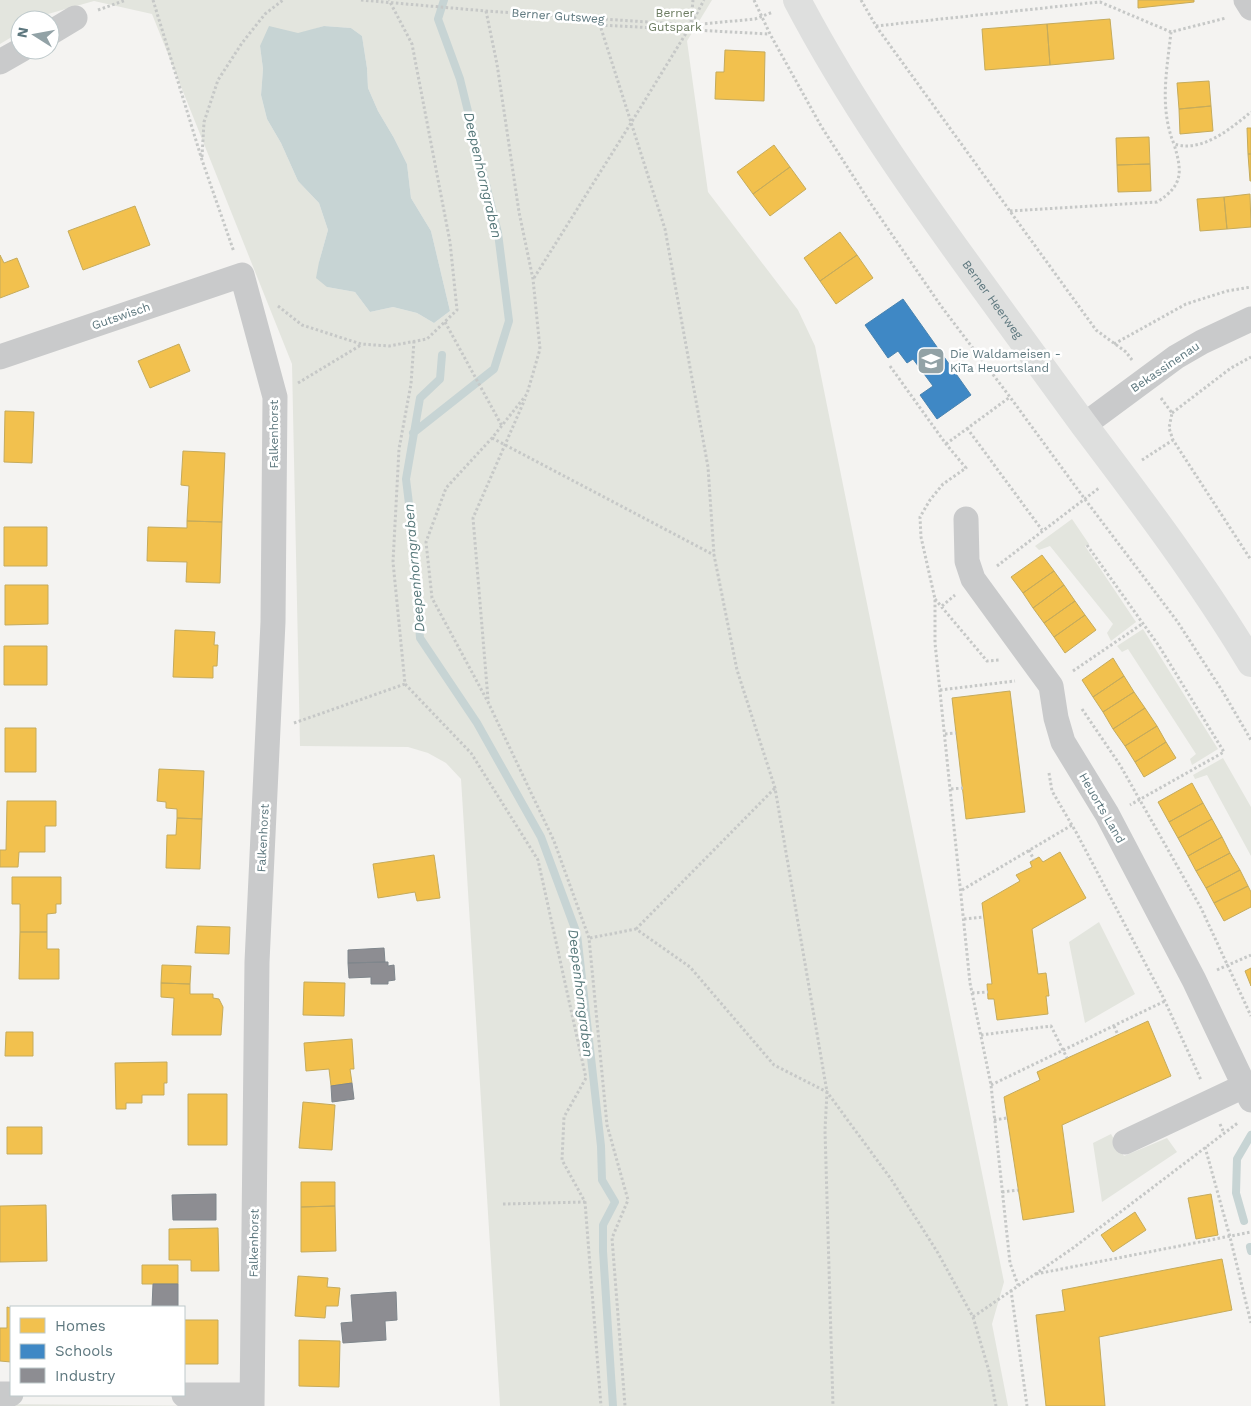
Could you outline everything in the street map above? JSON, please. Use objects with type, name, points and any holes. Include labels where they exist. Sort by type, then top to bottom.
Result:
[{"type":"main road","name":"Berner Heerweg","points":[[798,0],[830,61],[871,128],[932,217],[1121,473],[1219,610],[1251,664]]},
{"type":"street","points":[[60,27],[76,18]]},
{"type":"street","name":"Gutswisch","points":[[0,358],[242,275]]},
{"type":"street","name":"Falkenhorst","points":[[242,275],[275,397],[273,622],[257,962],[252,1400]]},
{"type":"street","name":"Bekassinenau","points":[[1084,424],[1176,358],[1202,342],[1251,319]]},
{"type":"street","name":"Heuorts Land","points":[[966,520],[966,561],[973,579],[1051,686],[1056,718],[1063,742],[1107,814],[1194,980],[1247,1101]]},
{"type":"street","points":[[1125,1142],[1210,1102],[1247,1101]]},
{"type":"street","points":[[185,1395],[252,1400]]},
{"type":"path","points":[[153,0],[202,160],[242,275],[302,325],[361,344],[389,346],[427,339],[458,310],[450,242],[412,44],[389,1]]},
{"type":"path","points":[[202,160],[204,122],[218,80],[242,43],[265,14],[284,0]]},
{"type":"path","name":"Berner Gutsweg","points":[[361,0],[690,25],[755,19]]},
{"type":"path","points":[[690,25],[693,0]]},
{"type":"path","points":[[533,279],[688,30],[704,0]]},
{"type":"path","points":[[754,0],[770,34],[822,126],[871,204],[941,306],[1177,621],[1223,692],[1251,740]]},
{"type":"path","points":[[861,0],[876,26],[1096,330],[1126,352]]},
{"type":"path","points":[[876,26],[1100,2],[1170,32],[1243,8]]},
{"type":"path","points":[[486,11],[497,64],[519,212],[533,279],[540,350],[526,394],[473,518],[488,702]]},
{"type":"path","points":[[597,19],[665,230],[708,467],[714,555],[737,670],[775,788],[827,1092],[825,1130],[833,1406]]},
{"type":"path","points":[[600,25],[770,34]]},
{"type":"path","points":[[1010,211],[1157,202],[1169,195],[1179,178],[1178,158],[1169,132],[1166,116],[1165,99],[1170,32]]},
{"type":"path","points":[[1174,144],[1181,146],[1200,145],[1219,136],[1251,112]]},
{"type":"path","points":[[1114,344],[1186,304],[1227,291],[1251,287]]},
{"type":"path","points":[[445,322],[502,426]]},
{"type":"path","points":[[414,341],[411,384],[400,449],[393,562],[404,684],[471,754],[538,860],[586,1078],[564,1117],[562,1160],[585,1202],[601,1406]]},
{"type":"path","points":[[275,397],[361,344]]},
{"type":"path","points":[[1251,357],[1211,382],[1172,413],[1169,428],[1173,440],[1251,560]]},
{"type":"path","points":[[890,366],[946,444],[966,468],[943,484],[930,500],[920,517],[921,537],[935,599],[935,643],[972,993],[990,1085],[1010,1263],[1018,1285]]},
{"type":"path","points":[[526,394],[492,438],[446,488],[426,542],[432,598],[488,702],[554,841],[590,938],[606,1125],[628,1200],[612,1238],[625,1406]]},
{"type":"path","points":[[946,444],[1010,397]]},
{"type":"path","points":[[1165,403],[1172,413]]},
{"type":"path","points":[[967,428],[1042,530]]},
{"type":"path","points":[[492,438],[714,555]]},
{"type":"path","points":[[994,568],[1084,498]]},
{"type":"path","points":[[1076,832],[1107,814],[1140,800],[1224,752],[1159,646],[1087,545]]},
{"type":"path","points":[[1051,686],[1142,624]]},
{"type":"path","points":[[940,690],[1016,681]]},
{"type":"path","points":[[269,732],[404,684]]},
{"type":"path","points":[[1078,702],[1120,765],[1201,908],[1251,1016]]},
{"type":"path","points":[[945,734],[956,733]]},
{"type":"path","points":[[590,938],[636,929],[775,788]]},
{"type":"path","points":[[951,789],[962,788]]},
{"type":"path","points":[[962,890],[1072,825]]},
{"type":"path","points":[[1029,850],[1034,860]]},
{"type":"path","points":[[964,919],[983,917]]},
{"type":"path","points":[[636,929],[690,967],[774,1064],[827,1092],[891,1178],[938,1253],[972,1317],[989,1371],[996,1406]]},
{"type":"path","points":[[972,993],[988,992]]},
{"type":"path","points":[[990,1085],[1114,1026],[1164,999],[1224,1133]]},
{"type":"path","points":[[980,1035],[1051,1026],[1067,1058]]},
{"type":"path","points":[[1114,1026],[1118,1035]]},
{"type":"path","points":[[972,1317],[1073,1248],[1224,1133],[1247,1101]]},
{"type":"path","points":[[994,1120],[1007,1118]]},
{"type":"path","points":[[1205,1147],[1230,1236],[1251,1323]]},
{"type":"path","points":[[1002,1192],[1018,1190]]},
{"type":"path","points":[[503,1204],[585,1202]]},
{"type":"path","points":[[1034,1274],[1251,1232]]},
{"type":"path","points":[[1011,1290],[1027,1406]]},
{"type":"green space","name":"Berner Gutspark","points":[[0,0],[712,0],[687,41],[708,192],[798,310],[815,346],[1004,1282],[992,1324],[1008,1406],[500,1406],[461,779],[446,763],[428,753],[408,747],[300,746],[292,364],[152,14],[94,1],[60,11],[10,10],[10,38],[0,44]],"holes":[[[324,26],[351,28],[362,36],[368,88],[378,111],[407,164],[411,198],[431,231],[450,311],[434,323],[417,313],[393,307],[370,312],[355,292],[327,287],[319,262],[328,230],[319,203],[298,181],[281,143],[267,119],[261,95],[263,69],[260,46]]]},
{"type":"green space","points":[[1072,519],[1089,544],[1085,546],[1136,622],[1111,641],[1107,633],[1113,624],[1050,546],[1039,550],[1035,546]]},
{"type":"green space","points":[[1143,629],[1218,749],[1192,765],[1190,759],[1196,754],[1128,649],[1122,652],[1117,646]]},
{"type":"green space","points":[[1223,758],[1251,807],[1251,856],[1207,775],[1195,779],[1193,775]]},
{"type":"green space","points":[[1099,922],[1135,994],[1085,1023],[1069,942]]},
{"type":"green space","points":[[1111,1134],[1124,1156],[1167,1138],[1177,1152],[1102,1202],[1093,1143]]},
{"type":"green space","points":[[0,1404],[224,1406],[0,1406]]},
{"type":"shaded area","points":[[269,26],[298,33],[324,26],[351,28],[362,36],[368,88],[378,111],[407,164],[411,198],[431,231],[450,311],[434,323],[417,313],[393,307],[370,312],[355,292],[327,287],[316,278],[328,230],[319,203],[298,181],[281,143],[267,119],[261,95],[263,69],[260,46]]},
{"type":"building: Homes","points":[[1138,0],[1194,0],[1194,2],[1138,8]]},
{"type":"building: Homes","points":[[1110,19],[1114,59],[1050,65],[1047,24]]},
{"type":"building: Homes","points":[[1047,24],[1050,65],[985,70],[982,29]]},
{"type":"building: Homes","points":[[725,50],[765,52],[764,101],[715,99],[716,72],[724,72]]},
{"type":"building: Homes","points":[[1209,81],[1211,106],[1179,109],[1177,83]]},
{"type":"building: Homes","points":[[1211,106],[1213,131],[1180,134],[1179,109]]},
{"type":"building: Homes","points":[[1247,128],[1251,128],[1251,154],[1248,154]]},
{"type":"building: Homes","points":[[1149,137],[1150,164],[1117,165],[1116,138]]},
{"type":"building: Homes","points":[[774,145],[790,167],[753,194],[737,172]]},
{"type":"building: Homes","points":[[1248,154],[1251,154],[1251,181],[1250,181]]},
{"type":"building: Homes","points":[[1150,164],[1151,191],[1118,192],[1117,165]]},
{"type":"building: Homes","points":[[790,167],[806,189],[770,216],[753,194]]},
{"type":"building: Homes","points":[[1250,194],[1251,227],[1227,229],[1224,197]]},
{"type":"building: Homes","points":[[1224,197],[1227,229],[1200,231],[1197,199]]},
{"type":"building: Homes","points":[[135,206],[150,245],[83,270],[68,231]]},
{"type":"building: Homes","points":[[840,232],[857,255],[820,281],[804,258]]},
{"type":"building: Homes","points":[[0,255],[4,263],[17,258],[29,287],[0,298]]},
{"type":"building: Homes","points":[[857,255],[873,278],[836,304],[820,281]]},
{"type":"building: Homes","points":[[179,344],[190,371],[150,388],[138,361]]},
{"type":"building: Homes","points":[[5,411],[34,412],[32,463],[4,462]]},
{"type":"building: Homes","points":[[183,451],[225,453],[222,522],[187,521],[189,486],[181,485]]},
{"type":"building: Homes","points":[[187,521],[222,522],[220,583],[186,582],[187,562],[147,561],[148,527],[187,528]]},
{"type":"building: Homes","points":[[4,527],[47,527],[47,566],[4,566]]},
{"type":"building: Homes","points":[[1042,555],[1054,571],[1023,593],[1011,577]]},
{"type":"building: Homes","points":[[1054,571],[1064,585],[1033,608],[1023,593]]},
{"type":"building: Homes","points":[[5,585],[48,585],[48,624],[5,625]]},
{"type":"building: Homes","points":[[1064,585],[1075,601],[1044,623],[1033,608]]},
{"type":"building: Homes","points":[[1075,601],[1085,615],[1054,637],[1044,623]]},
{"type":"building: Homes","points":[[1085,615],[1096,630],[1065,653],[1054,637]]},
{"type":"building: Homes","points":[[175,630],[215,632],[214,645],[218,645],[217,666],[213,666],[213,678],[173,677]]},
{"type":"building: Homes","points":[[4,646],[47,646],[47,685],[4,685]]},
{"type":"building: Homes","points":[[1113,658],[1124,676],[1093,697],[1082,680]]},
{"type":"building: Homes","points":[[1124,676],[1134,692],[1103,712],[1093,697]]},
{"type":"building: Homes","points":[[1010,691],[1025,812],[966,819],[952,698]]},
{"type":"building: Homes","points":[[1134,692],[1145,708],[1113,729],[1103,712]]},
{"type":"building: Homes","points":[[1145,708],[1157,726],[1125,746],[1113,729]]},
{"type":"building: Homes","points":[[1157,726],[1166,742],[1135,762],[1125,746]]},
{"type":"building: Homes","points":[[5,728],[36,728],[36,772],[5,772]]},
{"type":"building: Homes","points":[[1166,742],[1176,758],[1144,777],[1135,762]]},
{"type":"building: Homes","points":[[159,769],[204,771],[202,819],[177,818],[177,809],[166,808],[166,802],[157,801]]},
{"type":"building: Homes","points":[[1192,783],[1203,803],[1169,822],[1158,802]]},
{"type":"building: Homes","points":[[7,801],[56,801],[56,826],[45,826],[45,852],[19,852],[18,867],[0,867],[0,850],[6,850]]},
{"type":"building: Homes","points":[[1203,803],[1212,819],[1178,838],[1169,822]]},
{"type":"building: Homes","points":[[177,818],[202,819],[200,869],[166,868],[167,835],[176,835]]},
{"type":"building: Homes","points":[[1212,819],[1222,837],[1188,856],[1178,838]]},
{"type":"building: Homes","points":[[1222,837],[1230,853],[1196,871],[1188,856]]},
{"type":"building: Homes","points":[[1060,852],[1086,898],[1032,929],[1038,974],[1046,973],[1049,996],[1046,996],[1048,1014],[997,1020],[994,999],[988,999],[987,984],[992,984],[982,903],[1020,881],[1016,875],[1032,867],[1030,862],[1039,857],[1043,862]]},
{"type":"building: Homes","points":[[1230,853],[1240,870],[1206,888],[1196,871]]},
{"type":"building: Homes","points":[[434,855],[440,898],[417,901],[415,892],[378,898],[373,864]]},
{"type":"building: Homes","points":[[1240,870],[1248,886],[1214,903],[1206,888]]},
{"type":"building: Homes","points":[[12,877],[61,877],[61,904],[56,904],[56,913],[47,914],[47,932],[20,932],[20,904],[12,904]]},
{"type":"building: Homes","points":[[1248,886],[1251,892],[1251,907],[1224,921],[1214,903]]},
{"type":"building: Homes","points":[[197,926],[230,927],[229,954],[195,953]]},
{"type":"building: Homes","points":[[20,932],[47,932],[47,949],[59,949],[59,979],[19,979]]},
{"type":"building: Homes","points":[[162,965],[191,966],[190,984],[161,983]]},
{"type":"building: Homes","points":[[1251,968],[1251,986],[1245,971]]},
{"type":"building: Homes","points":[[304,982],[345,983],[344,1016],[303,1015]]},
{"type":"building: Homes","points":[[161,983],[190,984],[190,994],[213,994],[213,998],[219,999],[223,1007],[221,1035],[172,1035],[174,998],[161,997]]},
{"type":"building: Homes","points":[[1148,1021],[1171,1076],[1062,1125],[1074,1212],[1023,1220],[1004,1097],[1040,1080],[1037,1072]]},
{"type":"building: Homes","points":[[6,1032],[33,1032],[33,1056],[5,1056]]},
{"type":"building: Homes","points":[[352,1039],[354,1069],[350,1069],[352,1083],[331,1086],[329,1069],[306,1071],[304,1043]]},
{"type":"building: Homes","points":[[167,1062],[167,1083],[164,1083],[164,1095],[142,1095],[142,1103],[126,1103],[126,1109],[116,1109],[115,1063]]},
{"type":"building: Homes","points":[[188,1094],[227,1094],[227,1145],[188,1145]]},
{"type":"building: Homes","points":[[303,1102],[335,1105],[332,1150],[299,1148]]},
{"type":"building: Homes","points":[[7,1127],[42,1127],[42,1154],[7,1154]]},
{"type":"building: Homes","points":[[301,1182],[335,1182],[335,1206],[301,1207]]},
{"type":"building: Homes","points":[[1211,1194],[1218,1235],[1196,1239],[1188,1198]]},
{"type":"building: Homes","points":[[46,1205],[47,1261],[0,1262],[0,1206]]},
{"type":"building: Homes","points":[[335,1206],[336,1251],[301,1252],[301,1207]]},
{"type":"building: Homes","points":[[1135,1212],[1146,1230],[1113,1252],[1101,1235]]},
{"type":"building: Homes","points":[[218,1228],[219,1271],[191,1271],[191,1260],[169,1260],[169,1229]]},
{"type":"building: Homes","points":[[1222,1259],[1232,1310],[1099,1337],[1105,1406],[1046,1406],[1036,1315],[1065,1311],[1062,1290]]},
{"type":"building: Homes","points":[[142,1265],[178,1265],[178,1284],[142,1284]]},
{"type":"building: Homes","points":[[298,1276],[328,1278],[327,1287],[340,1288],[338,1306],[326,1306],[325,1318],[295,1316]]},
{"type":"building: Homes","points":[[7,1307],[10,1308],[10,1362],[0,1361],[0,1328],[7,1328]]},
{"type":"building: Homes","points":[[185,1320],[218,1320],[218,1364],[185,1364]]},
{"type":"building: Homes","points":[[299,1340],[340,1341],[339,1387],[299,1386]]},
{"type":"building: Schools","name":"Die Waldameisen - KiTa Heuortsland","points":[[903,299],[971,395],[937,419],[920,395],[933,386],[913,359],[907,363],[898,351],[888,358],[865,325]]},
{"type":"building: Industry","points":[[384,948],[385,962],[348,963],[348,950]]},
{"type":"building: Industry","points":[[388,962],[388,966],[394,965],[395,980],[388,981],[388,984],[371,984],[371,977],[349,978],[348,963]]},
{"type":"building: Industry","points":[[352,1083],[354,1099],[332,1102],[331,1086]]},
{"type":"building: Industry","points":[[216,1194],[216,1220],[173,1220],[172,1195]]},
{"type":"building: Industry","points":[[153,1284],[178,1284],[178,1306],[152,1306]]},
{"type":"building: Industry","points":[[396,1292],[397,1320],[385,1321],[386,1340],[343,1343],[341,1323],[353,1322],[351,1295]]},
{"type":"waterway","name":"Deepenhorngraben","points":[[413,433],[494,369],[509,321],[498,233],[460,79],[438,19],[444,0]]},
{"type":"waterway","name":"Deepenhorngraben","points":[[442,355],[440,379],[420,398],[406,479],[413,537],[420,638],[477,723],[541,837],[577,934],[601,1146],[602,1180],[615,1202],[603,1225],[613,1406]]},
{"type":"waterway","points":[[1244,1221],[1236,1193],[1237,1159],[1251,1135]]},
{"type":"waterway","points":[[1250,1247],[1251,1251]]},
{"type":"place","name":"Die Waldameisen - KiTa Heuortsland","points":[[931,361]]}]
